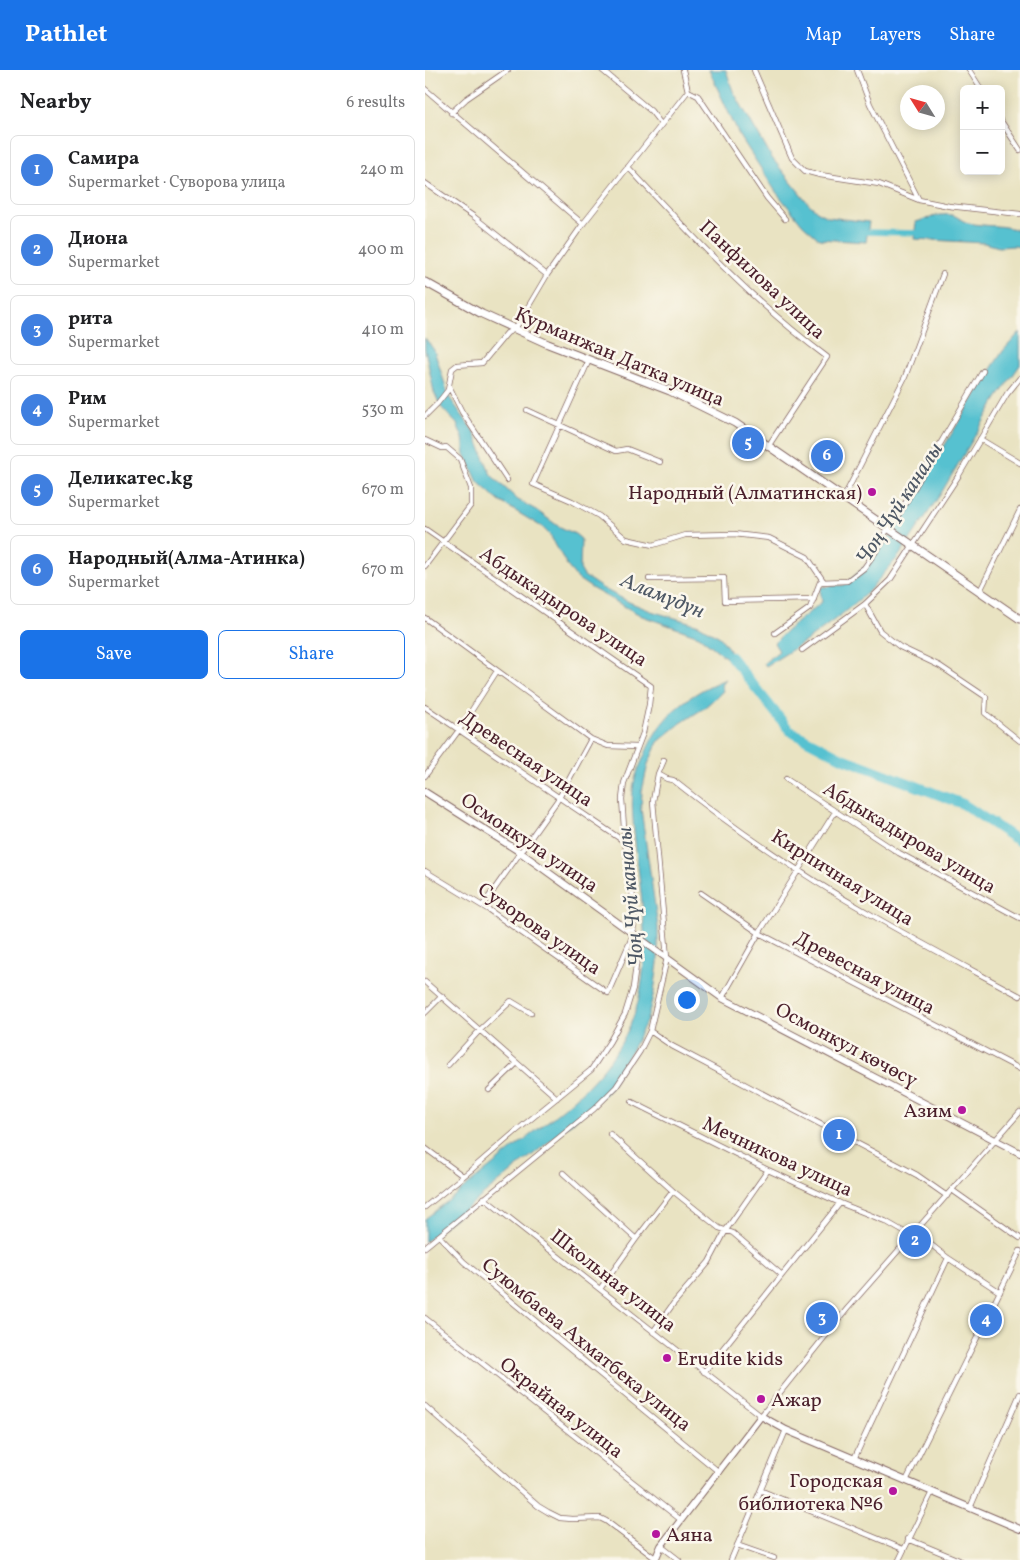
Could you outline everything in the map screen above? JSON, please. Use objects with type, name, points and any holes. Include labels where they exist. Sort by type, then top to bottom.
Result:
[{"type":"main road","name":"Курманжан Датка улица","points":[[425,282],[482,314],[589,360],[670,391],[704,406],[735,423],[1020,619]]},
{"type":"street","points":[[451,112],[466,99],[508,70]]},
{"type":"street","points":[[602,70],[651,112],[661,124]]},
{"type":"street","points":[[683,70],[688,91]]},
{"type":"street","points":[[754,70],[792,158],[805,171],[879,184],[919,200],[949,206],[1020,214]]},
{"type":"street","points":[[857,70],[870,104],[919,200]]},
{"type":"street","points":[[969,70],[978,85]]},
{"type":"street","points":[[425,89],[583,224]]},
{"type":"street","points":[[425,416],[437,404],[448,388],[452,369],[457,365],[482,363],[507,334],[515,329],[547,275],[583,224],[688,91]]},
{"type":"street","points":[[688,91],[698,96],[767,198],[785,219]]},
{"type":"street","points":[[1005,127],[1020,150]]},
{"type":"street","name":"Панфилова улица","points":[[628,167],[688,232],[795,334],[827,358],[769,446]]},
{"type":"street","points":[[425,183],[473,216],[547,275]]},
{"type":"street","points":[[844,497],[905,377],[943,274]]},
{"type":"street","points":[[589,360],[533,484],[572,501],[599,516],[625,539],[653,545],[685,535],[734,534],[769,538],[807,557],[824,582]]},
{"type":"street","points":[[775,633],[810,608],[820,582],[847,581],[864,568],[880,546],[983,371]]},
{"type":"street","points":[[802,650],[865,604],[890,580],[959,475],[1007,394],[1020,378]]},
{"type":"street","points":[[448,388],[507,480]]},
{"type":"street","points":[[527,410],[617,451],[627,448],[660,462]]},
{"type":"street","points":[[980,439],[1020,463]]},
{"type":"street","points":[[425,440],[442,448],[446,447],[460,459],[471,488],[471,505],[425,566]]},
{"type":"street","points":[[980,591],[1020,510]]},
{"type":"street","name":"Абдыкадырова улица","points":[[425,529],[651,686],[643,733],[624,783],[622,799],[636,935]]},
{"type":"street","points":[[649,579],[724,578],[725,601],[814,599]]},
{"type":"street","points":[[865,604],[880,631],[900,646],[940,666],[986,697],[985,713],[1020,741]]},
{"type":"street","points":[[425,618],[591,739],[608,746],[637,746]]},
{"type":"street","points":[[425,776],[459,730],[497,672]]},
{"type":"street","name":"Древесная улица","points":[[425,707],[625,842]]},
{"type":"street","points":[[483,906],[559,798],[591,739]]},
{"type":"street","points":[[425,1247],[594,1109],[616,1087],[640,1051],[650,1031],[666,957],[653,801],[658,774],[664,760]]},
{"type":"street","name":"Кирпичная улица","points":[[658,774],[667,780],[673,780],[713,812],[799,871],[875,917],[1020,996]]},
{"type":"street","name":"Абдыкадырова улица","points":[[786,779],[899,853],[1020,918]]},
{"type":"street","name":"Осмонкула улица","points":[[425,792],[520,852],[666,957]]},
{"type":"street","points":[[722,998],[759,933],[835,812]]},
{"type":"street","name":"Суворова улица","points":[[425,871],[483,906],[608,993],[636,935]]},
{"type":"street","name":"Древесная улица","points":[[701,893],[759,933],[1020,1069]]},
{"type":"street","points":[[425,1207],[591,1070],[625,1014],[633,988],[637,958],[636,935]]},
{"type":"street","name":"Осмонкул көчөсү","points":[[666,957],[722,998],[1020,1153]]},
{"type":"street","points":[[425,982],[557,1098]]},
{"type":"street","points":[[425,1013],[442,996]]},
{"type":"street","points":[[448,1066],[480,1030],[511,1001],[531,1013]]},
{"type":"street","points":[[650,1031],[673,1046],[917,1175],[947,1196]]},
{"type":"street","points":[[489,1090],[517,1063]]},
{"type":"street","name":"Мечникова улица","points":[[632,1102],[768,1170],[840,1203],[885,1220],[913,1234],[999,1292]]},
{"type":"street","points":[[425,1406],[538,1506],[561,1518],[600,1518],[655,1559],[661,1546],[761,1416],[847,1309],[1020,1112]]},
{"type":"street","points":[[610,1134],[673,1191],[719,1228],[733,1233],[782,1275]]},
{"type":"street","points":[[425,1148],[463,1176]]},
{"type":"street","points":[[653,1332],[673,1304],[709,1262],[726,1230],[768,1170]]},
{"type":"street","points":[[563,1173],[636,1239]]},
{"type":"street","points":[[952,1190],[1020,1238]]},
{"type":"street","points":[[600,1289],[673,1191]]},
{"type":"street","name":"Школьная улица","points":[[484,1198],[761,1416],[786,1430],[1020,1529]]},
{"type":"street","points":[[704,1372],[840,1203]]},
{"type":"street","name":"Суюмбаева Ахматбека улица","points":[[439,1236],[464,1262],[719,1472]]},
{"type":"street","points":[[906,1481],[1020,1251]]},
{"type":"street","points":[[854,1459],[948,1258]]},
{"type":"street","name":"Окрайная улица","points":[[425,1318],[681,1520]]},
{"type":"street","points":[[970,1508],[1020,1394]]},
{"type":"street","points":[[731,1560],[762,1491],[786,1430]]},
{"type":"street","points":[[762,1491],[903,1549]]},
{"type":"street","points":[[899,1560],[932,1492]]},
{"type":"street","points":[[908,1539],[959,1560]]},
{"type":"street","points":[[661,1546],[679,1560]]},
{"type":"street","points":[[737,1546],[774,1558]]},
{"type":"water","points":[[709,70],[726,70],[733,91],[772,158],[808,203],[819,213],[828,217],[869,222],[866,242],[819,239],[803,225],[776,192],[738,133]]},
{"type":"water","points":[[939,215],[953,215],[969,223],[1007,227],[1020,231],[1020,247],[999,247],[984,243],[914,239],[916,222]]},
{"type":"water","points":[[1020,332],[1020,365],[996,400],[940,495],[899,556],[867,593],[842,614],[806,641],[766,666],[764,663],[779,651],[774,643],[822,602],[820,589],[822,587],[844,585],[869,563],[883,547],[989,372],[1003,351]]},
{"type":"water","points":[[425,338],[434,350],[449,397],[474,432],[491,475],[518,500],[581,539],[580,569],[584,576],[629,602],[651,611],[699,625],[720,637],[742,667],[736,670],[729,660],[699,636],[642,616],[578,579],[568,567],[550,535],[542,527],[499,501],[478,482],[465,454],[463,438],[457,424],[441,407],[434,392],[425,349]]},
{"type":"water","points":[[726,679],[721,685],[723,691],[704,708],[681,723],[658,742],[648,764],[642,791],[641,809],[658,927],[658,963],[654,992],[647,1020],[636,1042],[609,1090],[588,1110],[425,1242],[425,1219],[579,1095],[604,1068],[625,1036],[634,1014],[644,968],[644,921],[632,798],[635,781],[651,741],[669,716],[686,700]]},
{"type":"waterway","points":[[861,232],[922,233]]},
{"type":"waterway","name":"Аламүдүн","points":[[731,657],[790,731],[840,757],[963,804],[1020,842]]},
{"type":"place","name":"Деликатес.kg","points":[[748,443]]},
{"type":"place","name":"Народный(Алма-Атинка)","points":[[827,456]]},
{"type":"place","name":"Народный (Алматинская)","points":[[872,492]]},
{"type":"place","name":"Азим","points":[[962,1110]]},
{"type":"place","name":"Самира","points":[[839,1135]]},
{"type":"place","name":"Диона","points":[[915,1241]]},
{"type":"place","name":"рита","points":[[822,1318]]},
{"type":"place","name":"Рим","points":[[986,1320]]},
{"type":"place","name":"Erudite kids","points":[[667,1358]]},
{"type":"place","name":"Ажар","points":[[761,1399]]},
{"type":"place","name":"Городская библиотека №6","points":[[893,1491]]},
{"type":"place","name":"Аяна","points":[[656,1534]]},
{"type":"water label","name":"Чоң Чүй каналы","points":[[899,503]]},
{"type":"water label","name":"Чоң Чүй каналы","points":[[630,897]]}]
